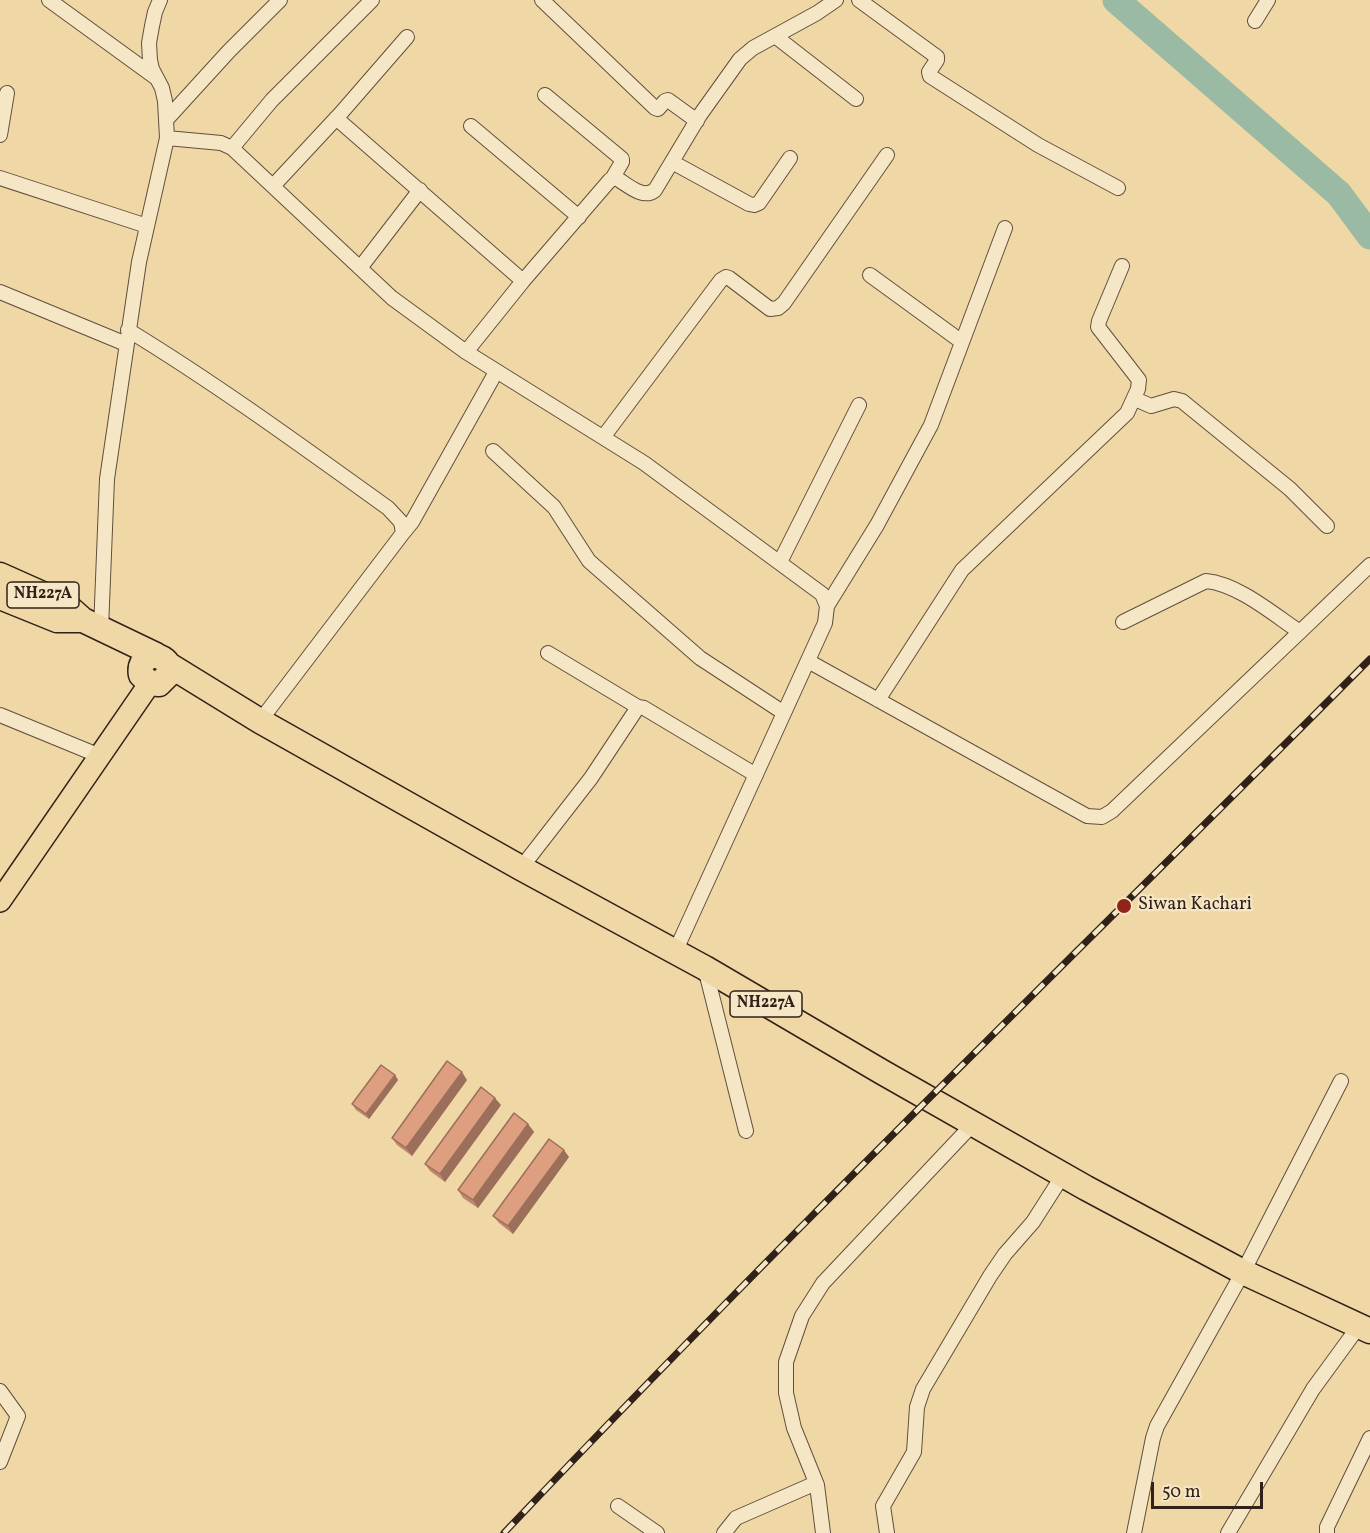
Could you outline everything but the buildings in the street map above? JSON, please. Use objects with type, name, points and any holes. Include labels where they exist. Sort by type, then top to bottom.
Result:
[{"type":"highway","name":"NH227A","points":[[0,575],[65,604],[92,624],[163,660],[260,721],[520,868],[705,968],[1063,1175],[1243,1272],[1365,1328]]},
{"type":"highway","name":"NH227A","points":[[0,597],[57,620],[92,624]]},
{"type":"highway","points":[[150,683],[159,684],[169,674],[163,660]]},
{"type":"main road","points":[[0,901],[150,683]]},
{"type":"street","points":[[49,0],[155,77]]},
{"type":"street","points":[[92,624],[107,479],[127,337],[139,262],[167,138],[165,101],[150,60],[149,43],[154,12],[160,0]]},
{"type":"street","points":[[166,120],[229,51],[280,0]]},
{"type":"street","points":[[232,148],[272,100],[372,0]]},
{"type":"street","points":[[542,0],[656,109],[668,100],[697,121]]},
{"type":"street","points":[[612,179],[616,178],[648,195],[655,190],[697,121],[740,59],[753,48],[836,0]]},
{"type":"street","points":[[859,0],[937,57],[929,72],[930,76],[1038,145],[1118,188]]},
{"type":"street","points":[[1255,21],[1268,0]]},
{"type":"street","points":[[775,36],[856,99]]},
{"type":"street","points":[[273,186],[407,37]]},
{"type":"street","points":[[0,135],[7,93]]},
{"type":"street","points":[[466,352],[523,281],[612,179],[622,162],[621,158],[545,94]]},
{"type":"street","points":[[336,118],[523,281]]},
{"type":"street","points":[[471,126],[579,217]]},
{"type":"street","points":[[167,138],[220,143],[232,148],[392,298],[496,372],[604,436],[644,463],[815,587],[822,594],[827,606]]},
{"type":"street","points":[[604,436],[721,280],[729,278],[770,309],[778,308],[784,303],[887,155]]},
{"type":"street","points":[[672,162],[754,205],[759,203],[790,158]]},
{"type":"street","points":[[0,178],[147,226]]},
{"type":"street","points":[[360,268],[420,190]]},
{"type":"street","points":[[675,952],[825,623],[827,606],[877,525],[931,425],[1005,228]]},
{"type":"street","points":[[878,700],[962,570],[1127,413],[1139,380],[1098,327],[1122,266]]},
{"type":"street","points":[[870,275],[962,342]]},
{"type":"street","points":[[0,292],[127,337],[200,374],[388,508],[401,522],[403,532]]},
{"type":"street","points":[[260,721],[412,522],[496,372]]},
{"type":"street","points":[[1134,399],[1151,406],[1174,399],[1182,401],[1290,489],[1327,526]]},
{"type":"street","points":[[780,562],[859,405]]},
{"type":"street","points":[[493,451],[554,507],[589,561],[700,658],[784,713]]},
{"type":"street","points":[[808,661],[1088,816],[1102,817],[1112,811],[1370,565]]},
{"type":"street","points":[[1123,622],[1206,580],[1233,589],[1300,632]]},
{"type":"street","points":[[548,653],[756,775]]},
{"type":"street","points":[[520,868],[591,778],[638,707]]},
{"type":"street","points":[[0,715],[100,756]]},
{"type":"street","points":[[705,968],[746,1131]]},
{"type":"street","points":[[1134,1533],[1155,1431],[1243,1272],[1341,1081]]},
{"type":"street","points":[[823,1533],[816,1483],[794,1428],[786,1393],[786,1362],[802,1316],[823,1283],[973,1124]]},
{"type":"street","points":[[886,1533],[884,1506],[914,1452],[917,1407],[922,1389],[990,1276],[1005,1254],[1033,1222],[1063,1175]]},
{"type":"street","points":[[1228,1533],[1313,1389],[1365,1328]]},
{"type":"street","points":[[0,1391],[18,1416],[0,1462]]},
{"type":"street","points":[[1327,1533],[1327,1527],[1370,1438]]},
{"type":"street","points":[[724,1533],[736,1518],[816,1483]]},
{"type":"street","points":[[618,1506],[657,1533]]},
{"type":"waterway","points":[[1116,0],[1339,194],[1370,236]]},
{"type":"railway","points":[[504,1533],[825,1202],[1370,659]]},
{"type":"place","name":"Siwan Kachari","points":[[1124,906]]}]
